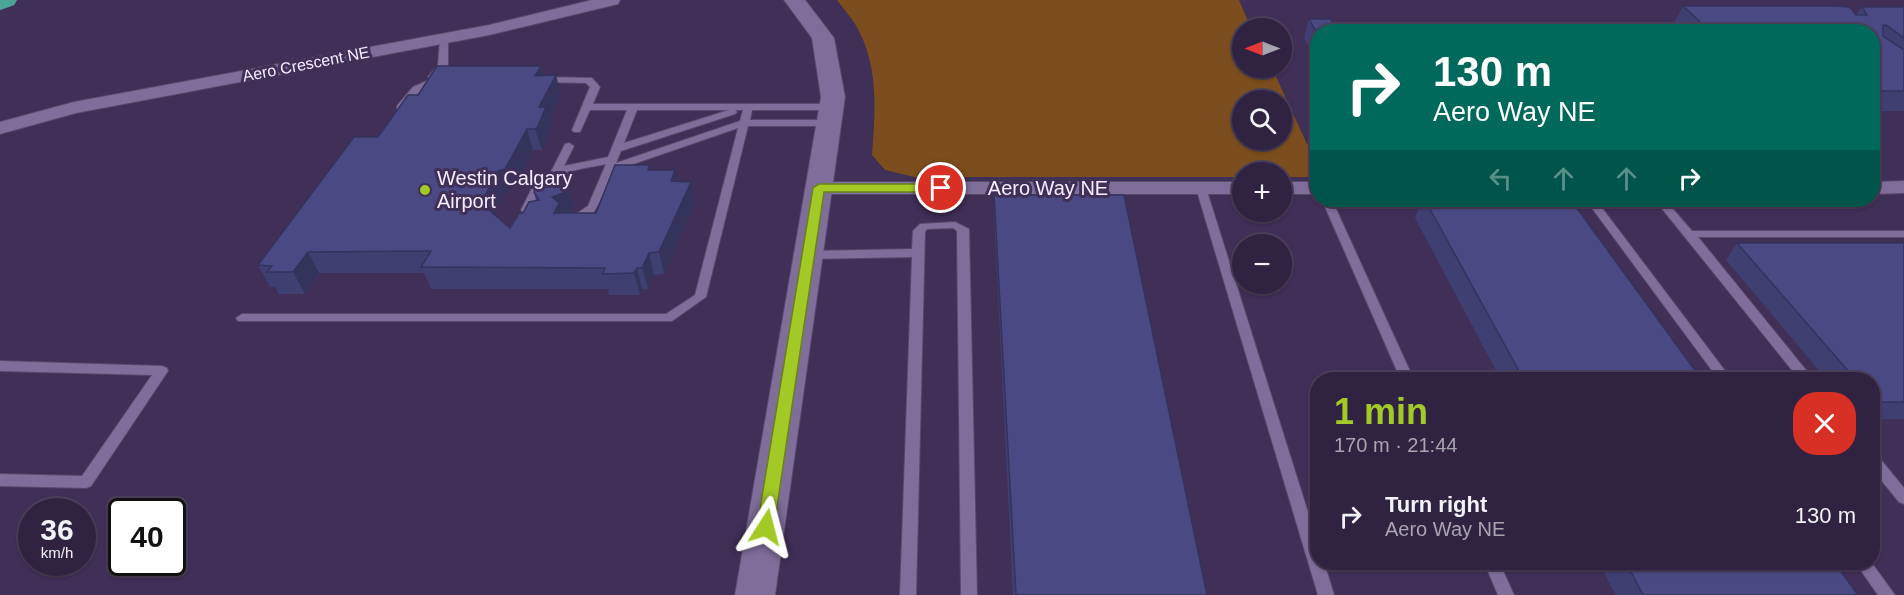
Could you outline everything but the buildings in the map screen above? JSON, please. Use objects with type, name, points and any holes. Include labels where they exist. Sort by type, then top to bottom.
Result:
[{"type":"highway","points":[[0,3],[6,0]]},
{"type":"street","name":"Aero Crescent NE","points":[[0,128],[74,108],[546,18],[612,0]]},
{"type":"street","points":[[755,595],[833,97],[823,38],[794,0]]},
{"type":"street","name":"Aero Way NE","points":[[819,188],[1232,188]]},
{"type":"street","points":[[1292,188],[1310,188]]},
{"type":"street","points":[[1880,188],[1904,188]]},
{"type":"lane","points":[[430,81],[443,65],[444,38]]},
{"type":"lane","points":[[535,80],[589,80],[596,87],[577,130]]},
{"type":"lane","points":[[394,116],[413,89],[430,81],[451,81]]},
{"type":"lane","points":[[588,107],[748,108],[830,115]]},
{"type":"lane","points":[[567,219],[578,219],[593,208],[633,108]]},
{"type":"lane","points":[[242,318],[668,318],[700,297],[748,108]]},
{"type":"lane","points":[[613,159],[748,108]]},
{"type":"lane","points":[[556,171],[613,159],[743,123],[830,115]]},
{"type":"lane","points":[[538,219],[526,210],[535,192],[556,171],[569,146]]},
{"type":"lane","points":[[1201,188],[1310,543]]},
{"type":"lane","points":[[1330,207],[1404,372]]},
{"type":"lane","points":[[1596,207],[1720,372]]},
{"type":"lane","points":[[1666,207],[1801,372]]},
{"type":"lane","points":[[908,595],[919,231],[924,226],[955,225],[963,229],[969,595]]},
{"type":"lane","points":[[1689,234],[1904,234]]},
{"type":"lane","points":[[808,255],[918,253]]},
{"type":"lane","points":[[0,366],[162,370],[86,482],[0,480]]},
{"type":"lane","points":[[1880,469],[1904,498]]},
{"type":"lane","points":[[1318,570],[1326,595]]},
{"type":"lane","points":[[1495,570],[1506,595]]},
{"type":"lane","points":[[1868,570],[1887,595]]},
{"type":"shaded area","points":[[837,0],[1239,0],[1247,18],[1232,18],[1232,78],[1277,78],[1282,90],[1232,90],[1232,150],[1292,150],[1292,111],[1307,144],[1310,145],[1310,177],[1292,177],[1292,162],[1232,162],[1232,177],[914,177],[885,170],[872,155],[873,76],[870,61],[857,27]]},
{"type":"place","name":"Westin Calgary Airport","points":[[425,190]]},
{"type":"route","points":[[766,527],[819,188],[941,188]]}]
